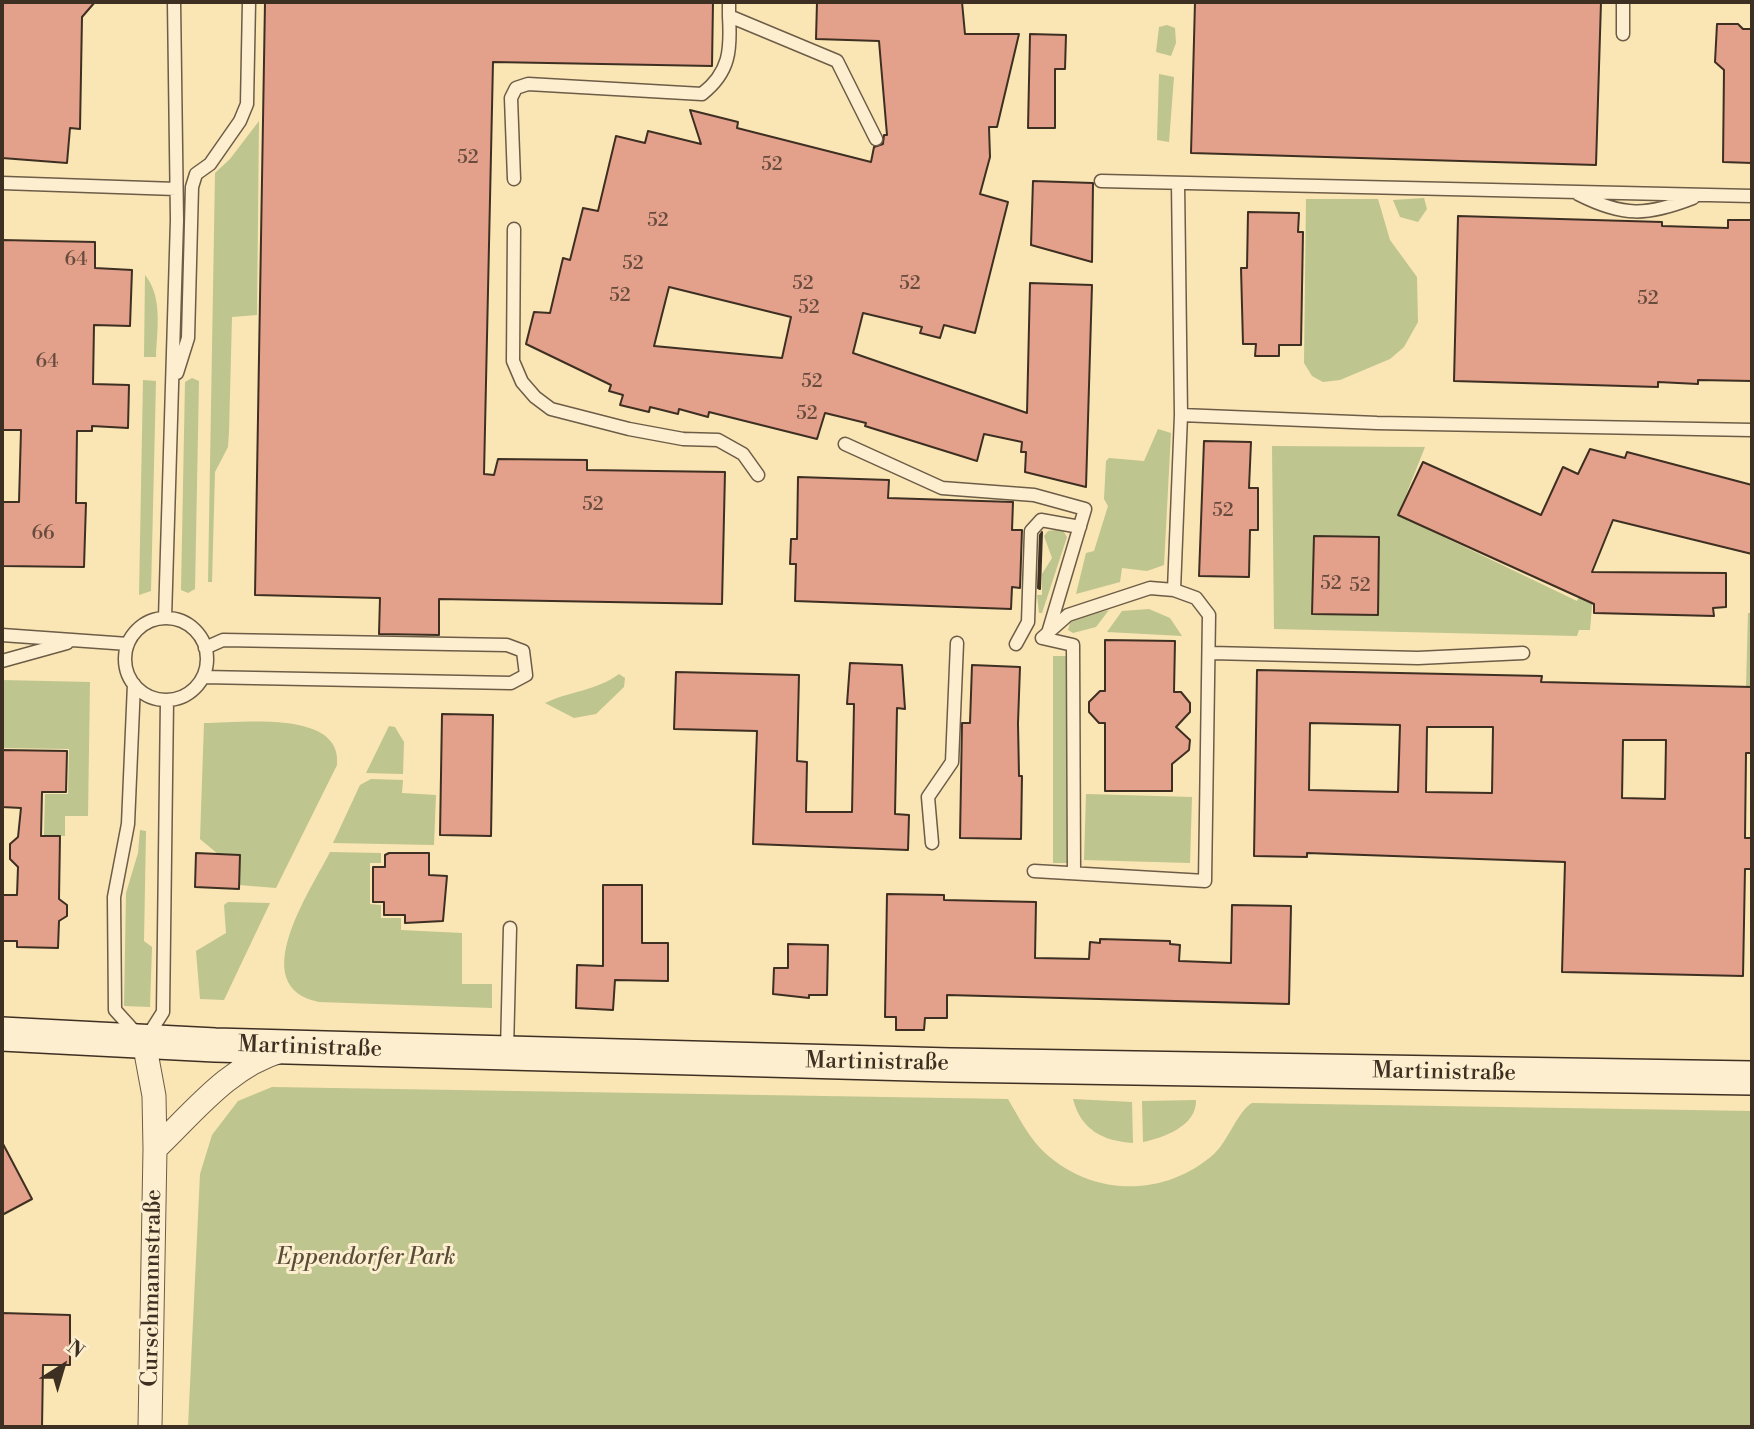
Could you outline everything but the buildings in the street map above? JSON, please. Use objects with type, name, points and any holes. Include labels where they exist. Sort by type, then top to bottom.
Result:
[{"type":"street","name":"Martinistraße","points":[[2,1034],[144,1042],[507,1054],[950,1065],[1752,1078]]},
{"type":"street","name":"Curschmannstraße","points":[[144,1042],[154,1096],[156,1149],[150,1427]]},
{"type":"street","points":[[156,1149],[237,1071],[263,1056],[294,1047]]},
{"type":"lane","points":[[165,618],[176,275],[174,2]]},
{"type":"lane","points":[[172,390],[188,338],[192,187],[196,174],[210,164],[240,121],[247,104],[249,2]]},
{"type":"lane","points":[[514,179],[512,98],[516,88],[528,84],[702,93],[717,82],[728,62],[729,2]]},
{"type":"lane","points":[[1623,2],[1623,34]]},
{"type":"lane","points":[[729,16],[837,61],[876,139]]},
{"type":"lane","points":[[1101,181],[1752,196]]},
{"type":"lane","points":[[2,183],[176,189]]},
{"type":"lane","points":[[1174,590],[1181,415],[1178,183]]},
{"type":"lane","points":[[514,229],[513,361],[522,382],[535,397],[551,409],[629,429],[683,439],[718,440],[743,454],[758,475]]},
{"type":"lane","points":[[1181,415],[1377,423],[1752,430]]},
{"type":"lane","points":[[845,444],[942,488],[1034,495],[1085,509],[1045,636]]},
{"type":"lane","points":[[1016,644],[1028,622],[1031,531],[1041,520],[1080,527]]},
{"type":"lane","points":[[1034,871],[1205,881],[1211,653],[1209,615],[1196,598],[1174,590],[1150,588],[1068,615],[1045,636]]},
{"type":"lane","points":[[134,684],[154,698],[167,699],[188,693],[203,677],[207,657],[196,631],[186,623],[165,618],[142,625],[128,644],[125,658],[134,684],[127,829],[114,897],[115,1010],[144,1042],[163,1012],[167,699]]},
{"type":"lane","points":[[2,635],[128,644]]},
{"type":"lane","points":[[1045,636],[1073,645],[1074,873]]},
{"type":"lane","points":[[203,677],[511,683],[526,675],[523,651],[507,645],[223,640],[205,648]]},
{"type":"lane","points":[[2,661],[74,641]]},
{"type":"lane","points":[[932,843],[928,797],[952,762],[957,642]]},
{"type":"lane","points":[[1211,653],[1418,658],[1523,653]]},
{"type":"lane","points":[[507,1054],[510,928]]},
{"type":"green space","points":[[1167,25],[1175,28],[1176,43],[1171,56],[1156,52],[1159,27]]},
{"type":"green space","points":[[1159,74],[1174,77],[1169,142],[1157,140]]},
{"type":"green space","points":[[259,121],[257,315],[232,317],[228,447],[215,472],[212,582],[208,582],[215,173],[230,159]]},
{"type":"green space","points":[[1424,198],[1427,209],[1418,222],[1400,217],[1393,200]]},
{"type":"green space","points":[[1306,199],[1378,199],[1390,240],[1417,277],[1418,322],[1404,347],[1390,359],[1340,380],[1323,382],[1312,376],[1304,363]]},
{"type":"green space","points":[[145,275],[157,303],[156,357],[144,357]]},
{"type":"green space","points":[[192,378],[199,381],[195,589],[188,593],[181,590],[185,382]]},
{"type":"green space","points":[[143,380],[156,381],[151,591],[139,595]]},
{"type":"green space","points":[[1158,429],[1171,433],[1164,565],[1147,571],[1122,568],[1120,582],[1076,594],[1086,553],[1094,551],[1108,506],[1104,499],[1106,461],[1109,458],[1144,461]]},
{"type":"green space","points":[[1272,446],[1425,447],[1398,515],[1577,601],[1585,583],[1594,583],[1590,630],[1579,630],[1577,636],[1274,629]]},
{"type":"green space","points":[[1062,529],[1067,537],[1042,613],[1039,613],[1037,595],[1042,595],[1042,574],[1052,558],[1044,536],[1048,531]]},
{"type":"green space","points":[[1149,609],[1170,618],[1182,636],[1107,632],[1122,611]]},
{"type":"green space","points":[[1109,610],[1096,627],[1073,633],[1068,630],[1071,620]]},
{"type":"green space","points":[[1748,613],[1752,613],[1752,687],[1746,687]]},
{"type":"green space","points":[[1053,656],[1067,656],[1067,863],[1053,863]]},
{"type":"green space","points":[[619,674],[625,678],[624,687],[596,714],[574,718],[545,703],[601,684]]},
{"type":"green space","points":[[2,680],[90,682],[88,816],[65,816],[65,836],[44,835],[45,794],[68,794],[69,749],[2,748]]},
{"type":"green space","points":[[204,723],[286,723],[307,727],[324,735],[334,747],[337,765],[276,888],[239,885],[240,855],[218,854],[200,839]]},
{"type":"green space","points":[[389,726],[395,727],[404,742],[403,774],[366,773]]},
{"type":"green space","points":[[371,779],[403,780],[402,793],[436,795],[434,845],[333,843],[360,785]]},
{"type":"green space","points":[[1086,794],[1192,797],[1190,863],[1084,860]]},
{"type":"green space","points":[[140,830],[146,831],[144,941],[152,947],[150,1007],[124,1006],[126,893],[138,853]]},
{"type":"green space","points":[[330,852],[381,853],[381,863],[370,863],[370,904],[381,905],[381,918],[401,918],[401,930],[462,933],[462,984],[492,984],[492,1008],[319,1002],[297,993],[286,978],[285,958],[289,936],[298,912]]},
{"type":"green space","points":[[228,902],[270,903],[224,1000],[200,999],[196,951],[226,933],[224,905]]},
{"type":"green space","name":"Eppendorfer Park","points":[[272,1087],[1008,1099],[1035,1143],[1059,1164],[1080,1176],[1126,1186],[1149,1185],[1194,1169],[1214,1154],[1252,1103],[1752,1111],[1752,1427],[188,1427],[200,1174],[212,1135],[238,1101]]},
{"type":"green space","points":[[1073,1099],[1132,1102],[1133,1143],[1112,1140],[1095,1132],[1082,1119]]},
{"type":"green space","points":[[1196,1100],[1195,1109],[1185,1124],[1169,1134],[1143,1142],[1142,1101]]}]
